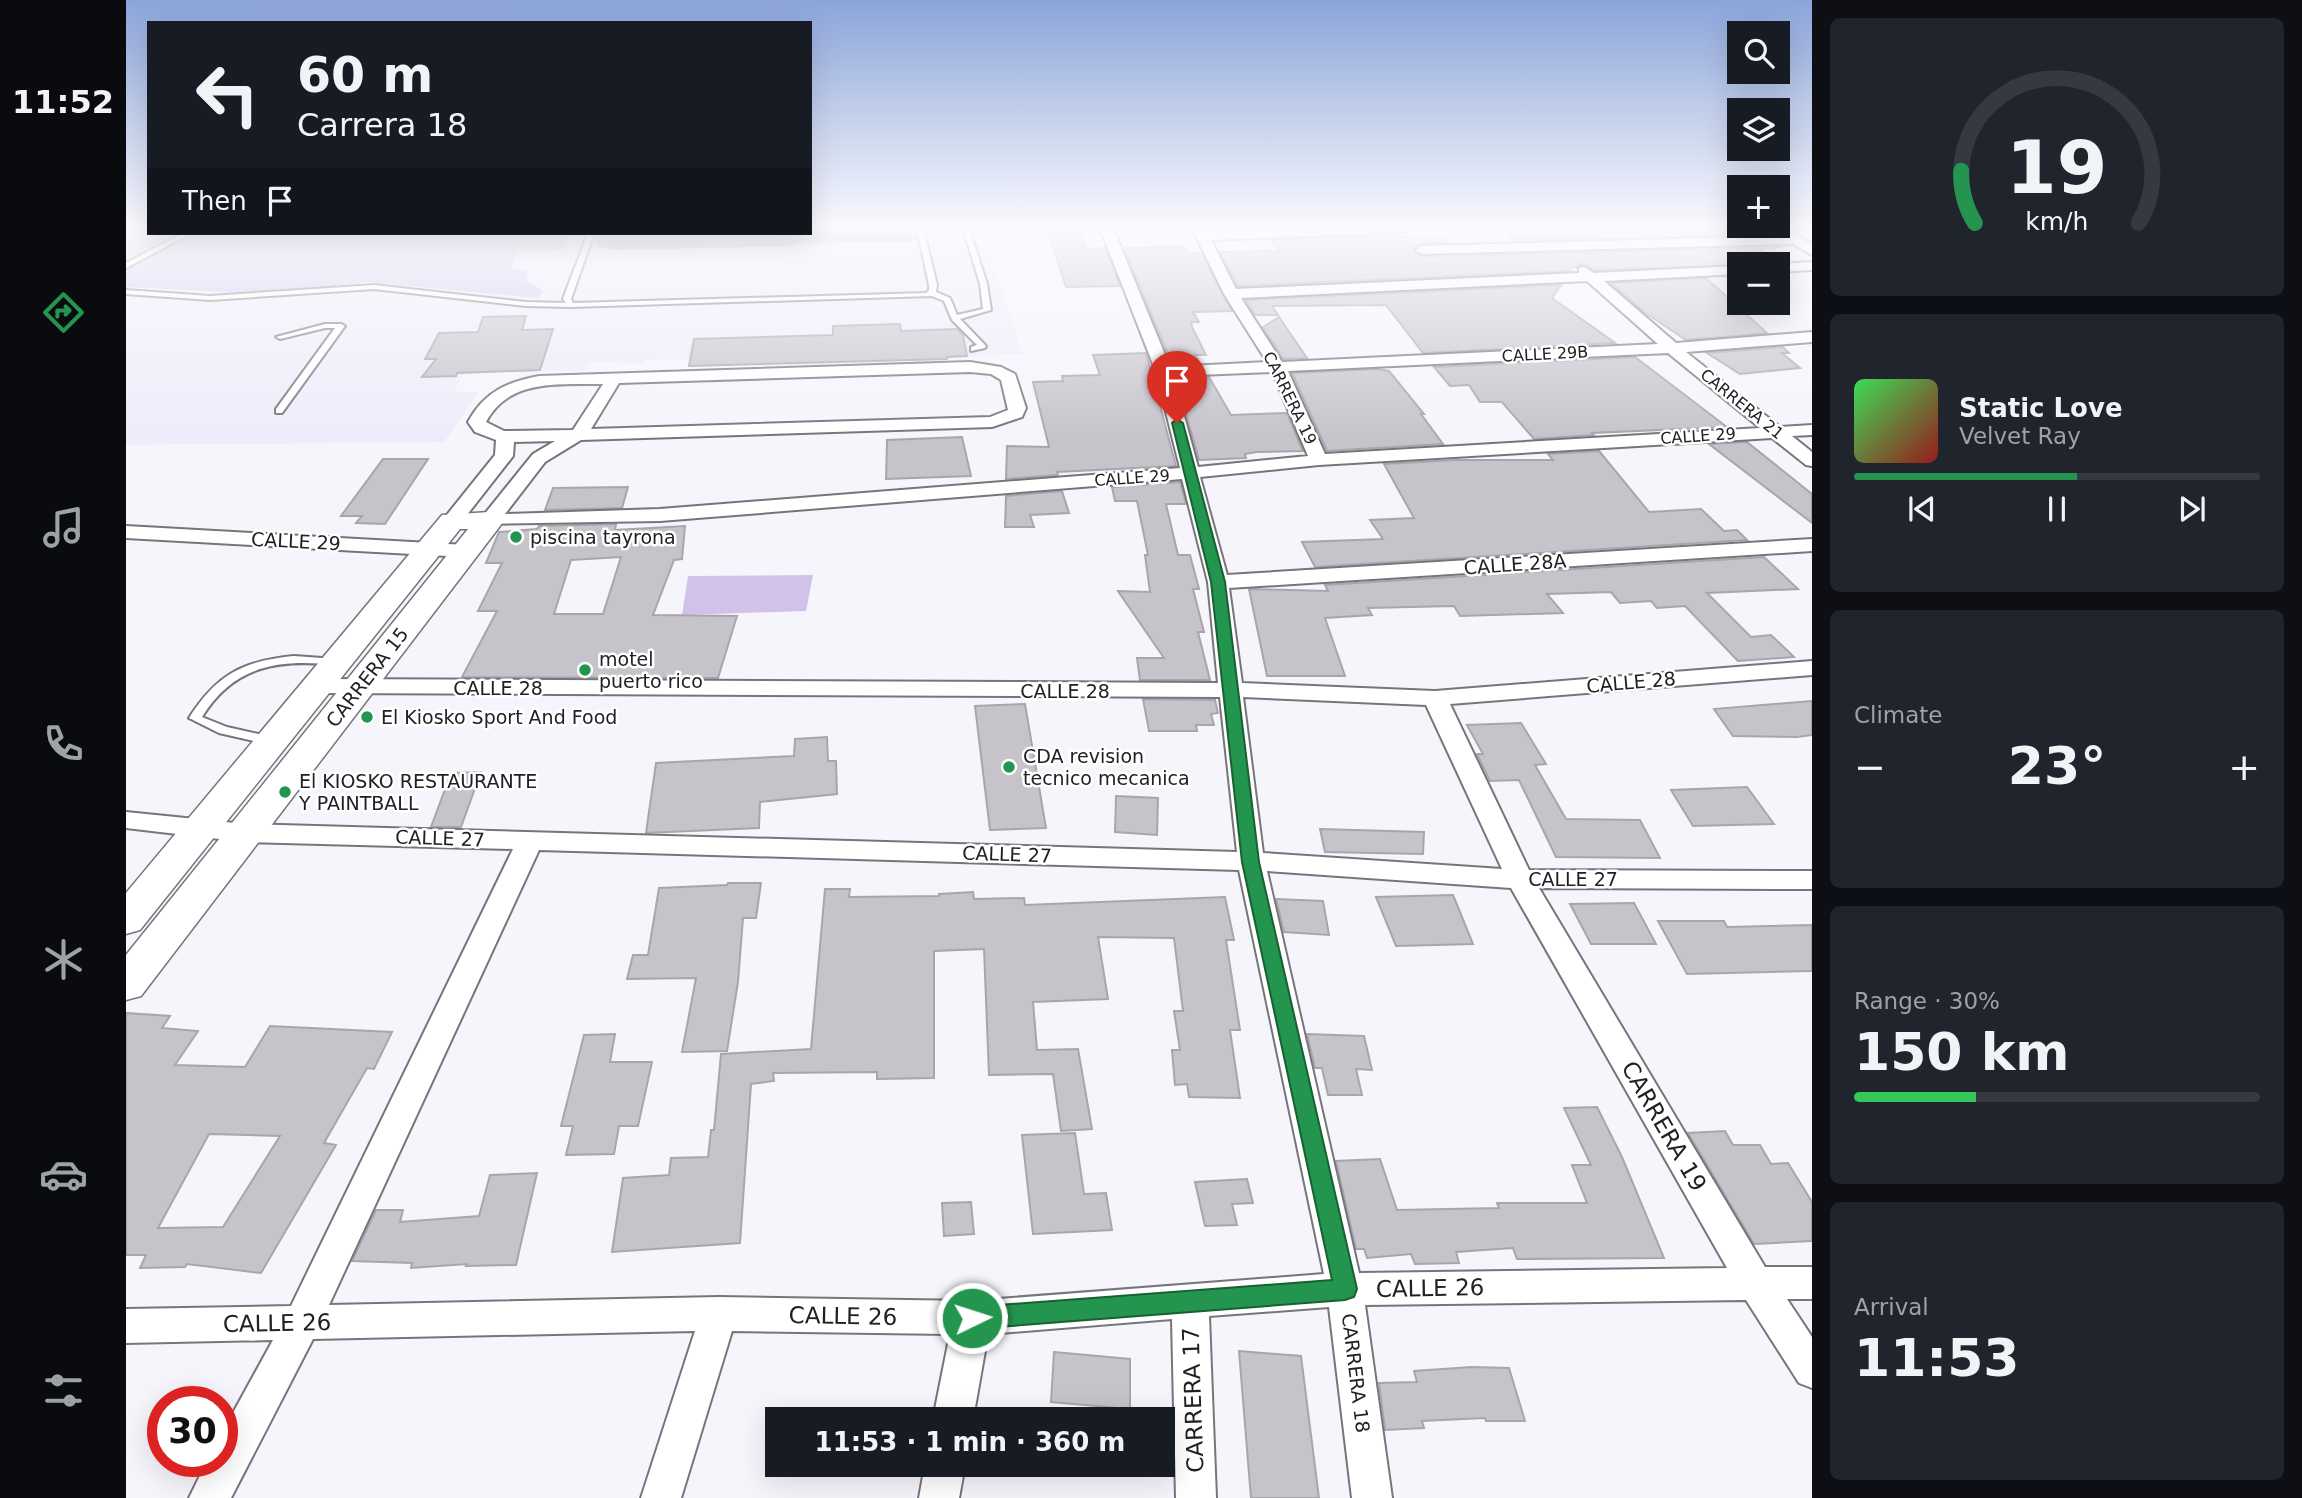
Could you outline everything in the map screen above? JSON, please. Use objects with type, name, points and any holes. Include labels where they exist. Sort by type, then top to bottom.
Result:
[{"type":"main road","name":"CARRERA 15","points":[[126,985],[245,833],[329,673],[429,549],[490,520]]},
{"type":"main road","name":"CARRERA 15","points":[[127,917],[202,827],[266,734],[329,673],[459,536]]},
{"type":"street","name":"CARRERA 18","points":[[1134,298],[1164,372],[1218,582],[1251,862],[1345,1289],[1372,1498]]},
{"type":"street","name":"CARRERA 19","points":[[1234,298],[1278,367],[1319,460]]},
{"type":"street","name":"CARRERA 21","points":[[1615,298],[1672,348],[1812,461]]},
{"type":"street","name":"CALLE 29B","points":[[1164,372],[1672,348],[1812,337]]},
{"type":"street","points":[[985,368],[1009,377],[1017,408],[1011,416],[992,422],[579,434],[505,436],[487,432],[477,422],[496,396],[504,390],[539,382],[985,368]]},
{"type":"street","name":"CARRERA 15","points":[[490,520],[539,458],[579,434],[614,379]]},
{"type":"street","name":"CALLE 29","points":[[490,520],[660,515],[1190,473],[1319,460],[1812,430]]},
{"type":"street","name":"CARRERA 15","points":[[459,536],[504,456],[505,436]]},
{"type":"street","name":"CALLE 29","points":[[126,532],[429,549]]},
{"type":"street","name":"CALLE 28A","points":[[1218,582],[1812,545]]},
{"type":"street","name":"CALLE 28","points":[[329,673],[1232,690],[1435,698],[1812,668]]},
{"type":"street","name":"CARRERA 19","points":[[1435,698],[1520,878],[1755,1283],[1812,1370]]},
{"type":"street","points":[[126,820],[202,827]]},
{"type":"street","name":"CALLE 27","points":[[202,827],[245,833],[1251,862],[1520,878],[1812,880]]},
{"type":"street","points":[[209,1498],[302,1323],[530,841]]},
{"type":"street","name":"CALLE 26","points":[[126,1326],[719,1314],[972,1318],[1345,1289],[1812,1283]]},
{"type":"street","name":"CARRERA 17","points":[[1190,1302],[1196,1498]]},
{"type":"street","points":[[661,1498],[719,1314]]},
{"type":"street","points":[[955,1407],[972,1318]]},
{"type":"street","points":[[939,1498],[943,1477]]},
{"type":"lane","points":[[472,298],[526,304],[571,305],[784,298]]},
{"type":"lane","points":[[568,298],[571,305]]},
{"type":"lane","points":[[941,298],[947,301],[955,318],[981,342],[982,346],[974,349]]},
{"type":"lane","points":[[955,318],[987,310],[987,298]]},
{"type":"lane","points":[[279,411],[341,326],[325,326],[280,337]]},
{"type":"lane","points":[[266,734],[223,730],[195,718],[203,703],[218,686],[255,665],[289,657],[329,673]]},
{"type":"shaded area","points":[[126,298],[1004,298],[1023,354],[947,359],[689,366],[690,359],[646,360],[643,364],[589,362],[586,370],[464,373],[454,392],[479,392],[444,442],[126,445]]},
{"type":"shaded area","points":[[813,575],[806,611],[682,615],[688,576]]},
{"type":"building","points":[[1145,298],[1225,298],[1232,311],[1193,312],[1199,322],[1191,322],[1192,327],[1206,355],[1195,355],[1200,363],[1172,364]]},
{"type":"building","points":[[1552,298],[1615,343],[1423,353],[1386,305],[1272,306],[1278,315],[1255,315],[1246,300]]},
{"type":"building","points":[[1628,298],[1727,298],[1727,315],[1747,315],[1767,333],[1686,340]]},
{"type":"building","points":[[526,316],[522,330],[553,329],[540,370],[422,377],[436,359],[425,359],[439,333],[478,332],[483,317]]},
{"type":"building","points":[[1279,317],[1307,358],[1283,359],[1263,327]]},
{"type":"building","points":[[900,324],[901,331],[957,329],[963,335],[967,356],[947,359],[689,366],[694,339],[833,335],[833,326]]},
{"type":"building","points":[[1783,347],[1789,353],[1782,353],[1800,368],[1740,374],[1707,353]]},
{"type":"building","points":[[1146,353],[1176,466],[1057,472],[1058,475],[1006,479],[1007,446],[1049,447],[1033,382],[1063,381],[1062,376],[1100,375],[1093,355]]},
{"type":"building","points":[[1635,357],[1727,427],[1592,433],[1594,435],[1534,439],[1502,402],[1480,402],[1469,385],[1450,386],[1434,367]]},
{"type":"building","points":[[1377,369],[1389,371],[1424,414],[1421,414],[1443,444],[1327,451],[1292,373]]},
{"type":"building","points":[[1209,377],[1231,415],[1287,413],[1303,451],[1257,452],[1245,454],[1246,458],[1199,460],[1176,378]]},
{"type":"building","points":[[962,437],[971,476],[886,479],[887,440]]},
{"type":"building","points":[[1747,442],[1812,494],[1812,523],[1709,444]]},
{"type":"building","points":[[1599,451],[1649,512],[1701,509],[1724,531],[1737,530],[1747,540],[1315,567],[1302,542],[1383,539],[1370,520],[1414,518],[1384,464],[1455,460],[1553,460],[1548,454]]},
{"type":"building","points":[[383,459],[428,459],[385,524],[356,523],[362,516],[341,516]]},
{"type":"building","points":[[1180,482],[1186,504],[1166,504],[1178,555],[1190,555],[1199,589],[1193,589],[1204,632],[1198,632],[1210,680],[1140,680],[1137,658],[1164,658],[1118,591],[1150,592],[1145,555],[1148,555],[1137,501],[1115,501],[1112,487]]},
{"type":"building","points":[[628,487],[622,508],[545,510],[553,488]]},
{"type":"building","points":[[1062,491],[1069,513],[1030,515],[1034,527],[1005,527],[1006,496]]},
{"type":"building","points":[[616,524],[615,530],[685,526],[682,559],[674,560],[653,615],[737,616],[718,678],[462,677],[497,611],[478,611],[502,563],[486,563],[499,532],[537,529],[539,526]],"holes":[[[621,557],[603,614],[554,614],[571,560]]]},
{"type":"building","points":[[1764,557],[1798,589],[1707,593],[1751,637],[1771,635],[1794,657],[1738,661],[1685,606],[1657,608],[1651,601],[1620,603],[1611,592],[1547,594],[1563,613],[1460,616],[1454,606],[1368,608],[1372,615],[1325,618],[1345,676],[1267,676],[1249,589],[1328,591],[1325,585]]},
{"type":"building","points":[[1143,699],[1215,700],[1218,713],[1211,714],[1214,725],[1196,725],[1197,731],[1149,731]]},
{"type":"building","points":[[1812,701],[1812,735],[1797,737],[1733,736],[1714,709]]},
{"type":"building","name":"CDA revision tecnico mecanica","points":[[1025,704],[1046,828],[990,830],[975,706]]},
{"type":"building","points":[[1521,723],[1546,764],[1535,765],[1566,819],[1640,820],[1660,858],[1556,857],[1519,780],[1490,781],[1477,754],[1483,754],[1467,725]]},
{"type":"building","points":[[827,737],[828,761],[836,761],[837,794],[760,802],[759,828],[646,833],[656,763],[794,756],[795,739]]},
{"type":"building","points":[[481,772],[461,827],[431,827],[451,773]]},
{"type":"building","points":[[1747,787],[1774,824],[1693,826],[1671,790]]},
{"type":"building","points":[[1116,796],[1158,798],[1157,835],[1115,832]]},
{"type":"building","points":[[1320,829],[1424,832],[1423,854],[1325,852]]},
{"type":"building","points":[[761,883],[756,918],[743,918],[738,982],[727,1051],[682,1052],[696,978],[627,979],[633,955],[648,955],[659,888]]},
{"type":"building","points":[[825,889],[850,889],[849,897],[939,896],[973,892],[974,899],[1024,898],[1025,905],[1225,897],[1234,940],[1226,940],[1240,1030],[1230,1030],[1240,1098],[1189,1097],[1187,1084],[1175,1085],[1172,1050],[1180,1050],[1174,1011],[1183,1011],[1174,938],[1098,937],[1108,999],[1033,1002],[1037,1050],[1078,1049],[1092,1129],[1061,1131],[1053,1074],[989,1075],[984,949],[934,951],[934,1078],[877,1079],[877,1072],[773,1073],[774,1081],[751,1084],[740,1243],[612,1252],[623,1178],[669,1175],[671,1158],[708,1157],[711,1130],[714,1130],[721,1054],[811,1049]]},
{"type":"building","points":[[1453,895],[1473,944],[1396,946],[1376,897]]},
{"type":"building","points":[[1276,899],[1323,901],[1329,935],[1284,932]]},
{"type":"building","points":[[1634,903],[1656,944],[1591,944],[1570,904]]},
{"type":"building","points":[[1658,921],[1724,921],[1727,927],[1812,925],[1812,971],[1687,974]]},
{"type":"building","points":[[126,1013],[170,1016],[162,1028],[198,1031],[175,1065],[245,1067],[270,1026],[392,1032],[374,1069],[367,1068],[324,1143],[336,1145],[261,1273],[187,1264],[185,1267],[140,1268],[146,1255],[126,1255]],"holes":[[[209,1134],[280,1136],[223,1227],[158,1228]]]},
{"type":"building","points":[[615,1034],[610,1062],[652,1062],[638,1126],[619,1126],[614,1154],[566,1155],[573,1126],[561,1126],[584,1035]]},
{"type":"building","points":[[1307,1034],[1364,1036],[1372,1070],[1356,1069],[1362,1095],[1328,1095],[1322,1068],[1315,1068]]},
{"type":"building","points":[[1597,1107],[1622,1157],[1664,1258],[1517,1259],[1513,1248],[1456,1252],[1459,1263],[1415,1264],[1411,1254],[1367,1258],[1364,1249],[1356,1249],[1336,1161],[1380,1159],[1397,1210],[1499,1208],[1497,1203],[1587,1203],[1572,1165],[1591,1165],[1564,1108]]},
{"type":"building","points":[[1725,1131],[1733,1145],[1760,1145],[1771,1164],[1788,1163],[1812,1202],[1812,1241],[1754,1244],[1688,1133]]},
{"type":"building","points":[[1075,1133],[1084,1194],[1106,1193],[1112,1230],[1033,1234],[1022,1135]]},
{"type":"building","points":[[537,1173],[516,1265],[466,1266],[467,1264],[411,1268],[412,1263],[352,1261],[376,1210],[403,1210],[400,1222],[479,1216],[490,1175]]},
{"type":"building","points":[[1247,1179],[1253,1203],[1232,1204],[1237,1225],[1205,1226],[1195,1182]]},
{"type":"building","points":[[971,1202],[974,1234],[944,1236],[942,1203]]},
{"type":"building","points":[[1239,1351],[1301,1356],[1319,1498],[1251,1498]]},
{"type":"building","points":[[1054,1352],[1130,1359],[1130,1407],[1051,1402]]},
{"type":"building","points":[[1472,1367],[1509,1368],[1525,1421],[1486,1421],[1485,1418],[1422,1421],[1424,1428],[1385,1430],[1379,1383],[1417,1382],[1414,1371]]},
{"type":"place","name":"piscina tayrona","points":[[516,537]]},
{"type":"place","name":"motel puerto rico","points":[[585,670]]},
{"type":"place","name":"El Kiosko Sport And Food","points":[[367,717]]},
{"type":"place","name":"CDA revision tecnico mecanica","points":[[1009,767]]},
{"type":"place","name":"El KIOSKO RESTAURANTE Y PAINTBALL","points":[[285,792]]},
{"type":"route","points":[[972,1318],[1345,1289],[1251,862],[1218,582],[1177,423]]}]
